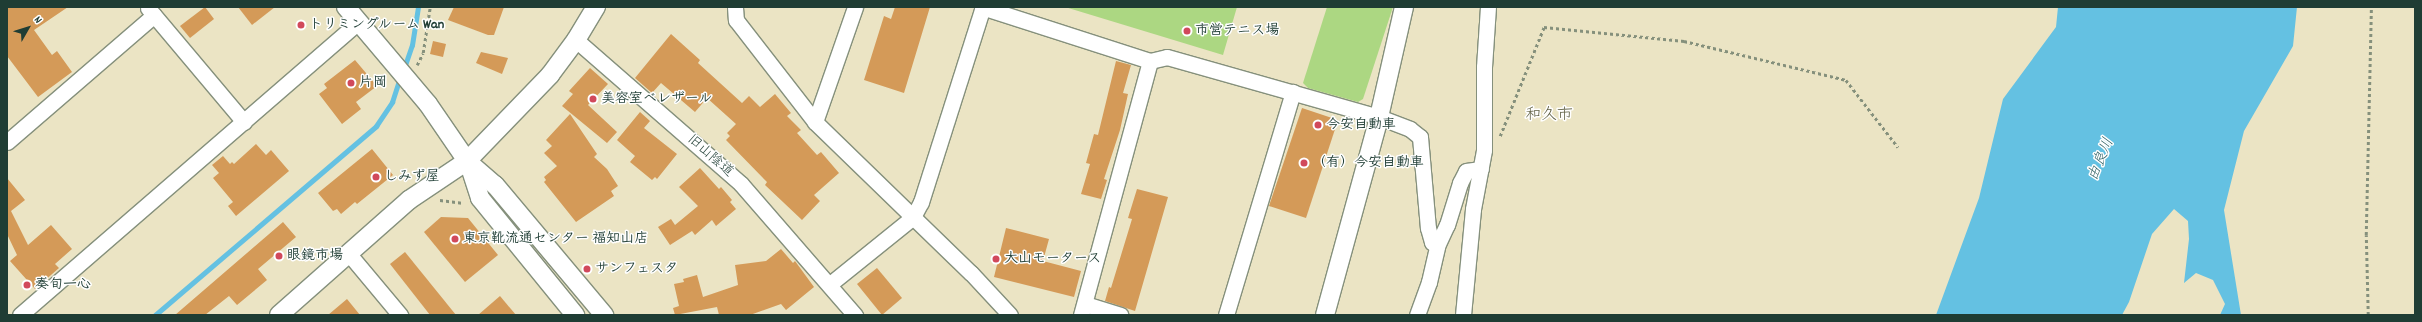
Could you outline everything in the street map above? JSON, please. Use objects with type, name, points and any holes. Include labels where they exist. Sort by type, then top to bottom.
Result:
[{"type":"street","points":[[346,7],[358,22],[406,69],[428,104],[467,160],[495,185],[604,315]]},
{"type":"street","points":[[279,315],[409,200],[467,160],[550,75],[576,40],[596,7]]},
{"type":"street","points":[[735,7],[736,20],[815,122],[971,273],[1010,315]]},
{"type":"street","points":[[815,122],[856,7]]},
{"type":"street","points":[[830,284],[913,217],[921,202],[982,7],[1150,61],[1167,57],[1379,117],[1410,129],[1420,137],[1428,228],[1432,242],[1437,246]]},
{"type":"street","points":[[1325,315],[1379,117],[1404,7]]},
{"type":"street","points":[[1463,315],[1473,209],[1484,150],[1484,67],[1488,7]]},
{"type":"street","points":[[7,142],[151,11],[244,122]]},
{"type":"street","points":[[20,315],[358,22]]},
{"type":"street","name":"旧山陰道","points":[[576,40],[742,184],[830,284],[855,315]]},
{"type":"street","points":[[1120,315],[1083,309],[1150,61]]},
{"type":"street","points":[[1226,315],[1293,92]]},
{"type":"street","points":[[467,160],[480,198],[575,315]]},
{"type":"street","points":[[1417,315],[1429,282],[1437,246],[1447,225],[1466,171],[1481,169]]},
{"type":"street","points":[[349,254],[400,315]]},
{"type":"path","points":[[406,69],[423,53],[430,7]]},
{"type":"path","points":[[2368,315],[2366,235],[2371,7]]},
{"type":"path","points":[[1484,150],[1502,135],[1544,28],[1684,41],[1846,80],[1898,147]]},
{"type":"path","points":[[434,200],[466,203]]},
{"type":"green space","name":"市営テニス場","points":[[1065,7],[1237,7],[1223,55]]},
{"type":"green space","points":[[1327,7],[1393,7],[1363,99],[1358,102],[1308,88],[1303,83]]},
{"type":"water","name":"由良川","points":[[2058,7],[2297,7],[2293,46],[2244,131],[2224,210],[2241,315],[2220,315],[2225,304],[2213,280],[2196,273],[2184,283],[2189,239],[2188,221],[2174,209],[2152,234],[2129,302],[2122,315],[1936,315],[1979,198],[2003,99],[2056,27]]},
{"type":"building","points":[[7,7],[68,7],[34,30],[52,55],[57,51],[72,72],[38,97],[7,56]]},
{"type":"building","points":[[205,7],[214,19],[190,38],[180,26]]},
{"type":"building","points":[[238,7],[275,7],[252,25]]},
{"type":"building","points":[[454,7],[504,7],[494,35],[488,35],[448,20]]},
{"type":"building","points":[[895,7],[930,7],[904,93],[864,80],[884,16],[891,19]]},
{"type":"building","points":[[671,34],[700,60],[698,63],[742,103],[749,96],[760,107],[775,94],[791,113],[787,116],[801,130],[797,133],[817,155],[821,152],[839,173],[814,195],[820,201],[802,220],[765,185],[767,182],[726,140],[730,136],[727,133],[736,124],[707,98],[695,112],[661,83],[652,93],[635,78]]},
{"type":"building","points":[[433,41],[446,44],[443,57],[430,54]]},
{"type":"building","points":[[481,52],[508,58],[502,74],[476,63]]},
{"type":"building","points":[[355,60],[377,86],[356,102],[361,109],[342,124],[319,94],[327,88],[324,84]]},
{"type":"building","points":[[1116,61],[1131,65],[1123,93],[1128,94],[1120,130],[1104,179],[1107,180],[1101,199],[1081,194],[1090,164],[1086,163],[1094,134],[1098,135]]},
{"type":"building","points":[[590,68],[608,84],[588,105],[617,132],[607,143],[562,106],[573,94],[569,91]]},
{"type":"building","name":"（有）今安自動車","points":[[1302,108],[1338,120],[1306,218],[1269,206]]},
{"type":"building","points":[[640,112],[650,121],[644,128],[677,154],[657,179],[655,177],[652,180],[630,162],[635,156],[617,140]]},
{"type":"building","points":[[570,114],[597,154],[594,157],[607,169],[618,186],[611,191],[614,196],[576,222],[544,182],[546,180],[544,177],[557,166],[544,153],[552,146],[546,140]]},
{"type":"building","points":[[256,144],[266,155],[271,150],[289,171],[236,216],[228,206],[233,202],[213,178],[219,173],[212,165],[223,156],[230,164],[232,162],[234,164]]},
{"type":"building","points":[[372,149],[393,175],[357,204],[355,202],[341,214],[337,209],[333,211],[318,193]]},
{"type":"building","points":[[700,168],[719,189],[721,187],[732,200],[730,202],[736,209],[716,226],[712,220],[695,235],[692,231],[670,245],[658,227],[671,219],[675,225],[698,206],[679,187]]},
{"type":"building","points":[[7,178],[25,200],[11,211],[28,245],[51,225],[72,249],[55,264],[59,268],[35,289],[10,261],[17,255],[7,234]]},
{"type":"building","points":[[1137,189],[1168,197],[1135,311],[1105,301],[1109,287],[1111,288],[1132,219],[1128,218]]},
{"type":"building","points":[[441,217],[468,218],[498,255],[465,282],[424,232]]},
{"type":"building","points":[[283,222],[296,237],[258,269],[267,280],[237,305],[229,296],[205,315],[175,315]]},
{"type":"building","points":[[1006,228],[1049,239],[1043,261],[1081,271],[1074,297],[994,277]]},
{"type":"building","points":[[781,249],[793,263],[795,261],[814,287],[786,310],[781,304],[750,315],[719,315],[717,307],[675,315],[673,308],[679,306],[674,284],[684,282],[683,279],[697,275],[703,297],[738,285],[735,265],[766,261]]},
{"type":"building","points":[[405,252],[456,315],[430,315],[390,264]]},
{"type":"building","points":[[877,268],[902,298],[882,315],[857,284]]},
{"type":"building","points":[[500,296],[516,315],[478,315]]},
{"type":"building","points":[[347,299],[360,315],[328,315]]},
{"type":"waterway","points":[[404,68],[412,45],[418,7]]},
{"type":"waterway","points":[[155,315],[376,126],[392,102],[400,78]]},
{"type":"place","name":"トリミングルーム Wan","points":[[301,25]]},
{"type":"place","name":"市営テニス場","points":[[1187,31]]},
{"type":"place","name":"片岡","points":[[351,83]]},
{"type":"place","name":"美容室ベレザール","points":[[593,99]]},
{"type":"place","name":"今安自動車","points":[[1318,125]]},
{"type":"place","name":"（有）今安自動車","points":[[1304,163]]},
{"type":"place","name":"しみず屋","points":[[376,177]]},
{"type":"place","name":"東京靴流通センター 福知山店","points":[[455,239]]},
{"type":"place","name":"眼鏡市場","points":[[279,256]]},
{"type":"place","name":"大山モータース","points":[[996,259]]},
{"type":"place","name":"サンフェスタ","points":[[587,269]]},
{"type":"place","name":"奏旬一心","points":[[27,285]]},
{"type":"district","name":"和久市","points":[[1549,116]]}]
